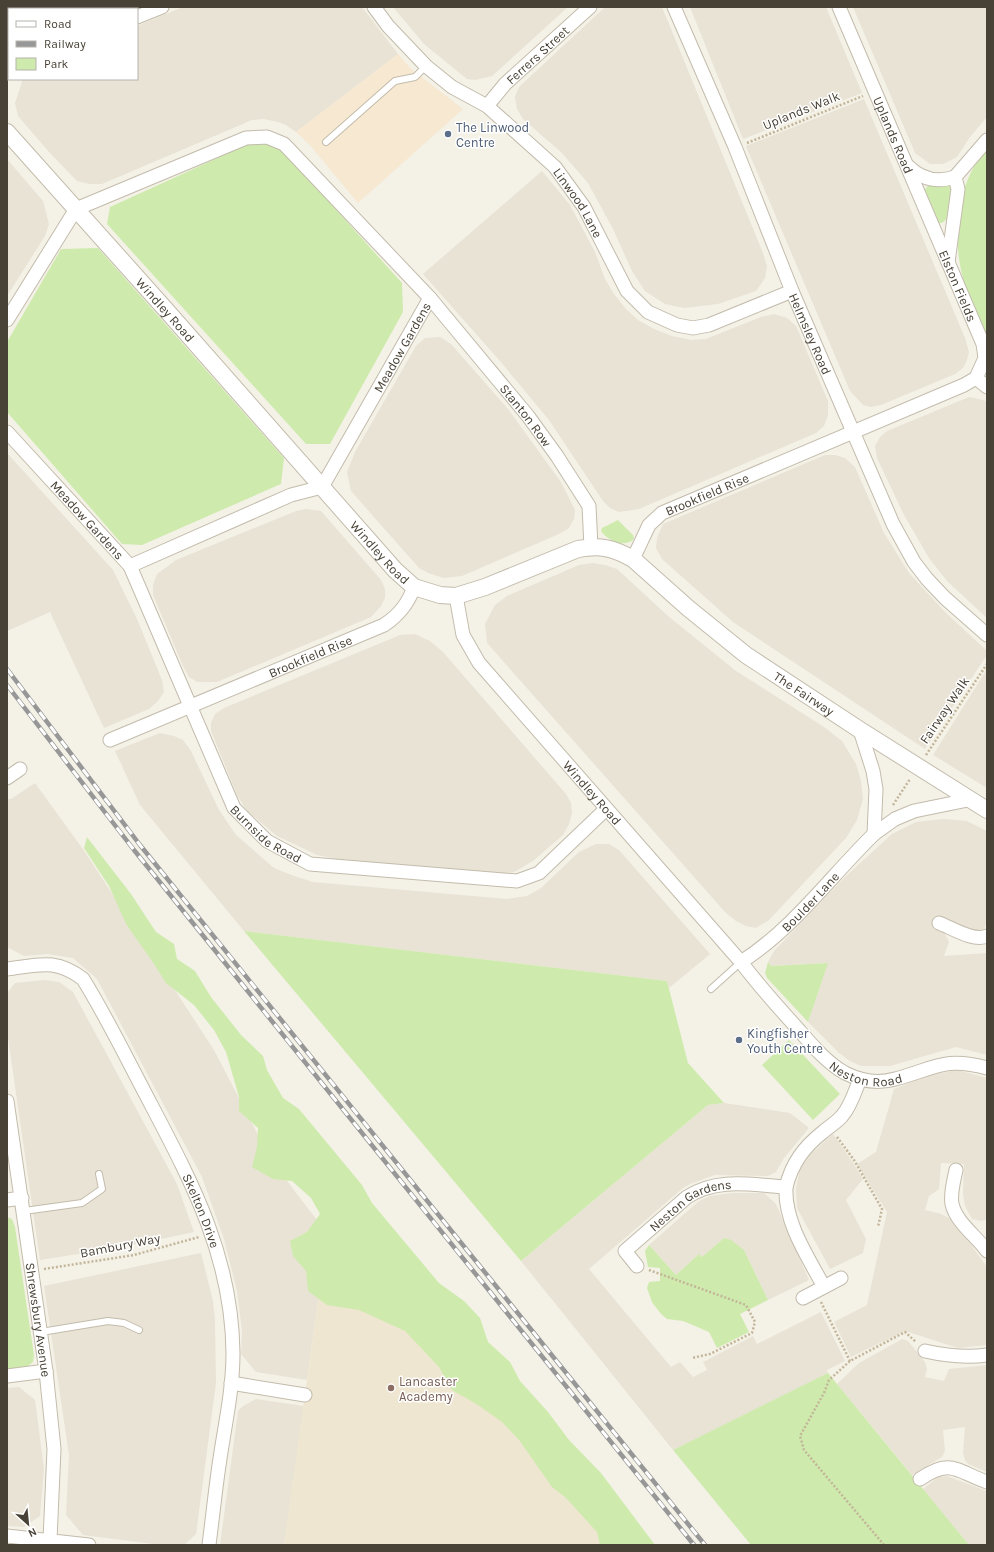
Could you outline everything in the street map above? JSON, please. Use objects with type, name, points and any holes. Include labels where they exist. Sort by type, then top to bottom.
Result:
[{"type":"street","points":[[138,17],[162,7]]},
{"type":"street","name":"Linwood Lane","points":[[374,7],[388,26],[426,66],[452,87],[487,106],[537,150],[569,184],[599,233],[627,291],[648,312],[677,325],[693,328],[709,325],[792,292]]},
{"type":"street","name":"Ferrers Street","points":[[487,106],[505,84],[590,7]]},
{"type":"street","name":"Helmsley Road","points":[[674,7],[735,147],[792,292],[893,524],[914,562],[945,598],[987,634]]},
{"type":"street","name":"Uplands Road","points":[[839,7],[947,263]]},
{"type":"street","name":"Windley Road","points":[[7,132],[394,570],[414,587],[440,595],[456,596],[463,635],[479,663],[741,962]]},
{"type":"street","name":"Meadow Gardens","points":[[7,432],[130,566],[291,495],[322,487],[430,298],[284,144],[267,137],[246,138],[76,209]]},
{"type":"street","points":[[906,165],[921,177],[930,179],[948,179],[955,177],[987,140]]},
{"type":"street","name":"Elston Fields","points":[[955,177],[958,189],[947,263],[982,344],[985,358],[976,378]]},
{"type":"street","points":[[7,320],[76,209]]},
{"type":"street","name":"Stanton Row","points":[[430,298],[528,416],[584,496],[589,506],[591,517],[591,547]]},
{"type":"street","points":[[976,378],[987,387]]},
{"type":"street","name":"Brookfield Rise","points":[[633,559],[649,525],[662,513],[853,433],[964,385],[976,378]]},
{"type":"street","points":[[456,596],[485,587],[565,553],[591,547],[607,548],[633,559]]},
{"type":"street","name":"The Fairway","points":[[633,559],[688,608],[746,655],[918,768],[968,800],[987,810]]},
{"type":"street","name":"Burnside Road","points":[[130,566],[234,808],[267,841],[310,864],[517,882],[539,872],[606,809]]},
{"type":"street","name":"Brookfield Rise","points":[[110,740],[384,625],[398,615],[410,598],[414,587]]},
{"type":"street","points":[[860,730],[873,771],[876,789],[874,834]]},
{"type":"street","points":[[7,778],[20,769]]},
{"type":"street","name":"Boulder Lane","points":[[741,962],[760,950],[780,934],[874,834],[895,819],[914,811],[968,800]]},
{"type":"street","points":[[939,923],[974,937],[982,938],[987,936]]},
{"type":"street","name":"Neston Road","points":[[741,962],[759,986],[819,1052],[845,1073],[860,1079],[877,1082],[895,1080],[936,1065],[956,1062],[987,1068]]},
{"type":"street","name":"Skelton Drive","points":[[7,969],[55,964],[71,970],[83,979],[186,1171],[212,1233],[225,1281],[231,1325],[231,1383],[216,1479],[209,1545]]},
{"type":"street","points":[[819,1289],[788,1213],[785,1197],[786,1187],[794,1164],[802,1152],[848,1109],[860,1079]]},
{"type":"street","name":"Shrewsbury Avenue","points":[[7,1100],[41,1332],[54,1449],[50,1540]]},
{"type":"street","points":[[956,1170],[952,1203],[957,1215],[966,1228],[983,1236],[987,1251]]},
{"type":"street","name":"Neston Gardens","points":[[637,1266],[625,1251],[686,1197],[696,1191],[718,1184],[786,1187]]},
{"type":"street","points":[[7,1200],[22,1198]]},
{"type":"street","points":[[803,1298],[841,1278]]},
{"type":"street","points":[[926,1351],[950,1357],[966,1358],[987,1355]]},
{"type":"street","points":[[7,1376],[46,1371]]},
{"type":"street","points":[[231,1383],[305,1395]]},
{"type":"street","points":[[920,1479],[933,1471],[945,1467],[955,1468],[987,1482]]},
{"type":"street","points":[[7,1536],[89,1545]]},
{"type":"lane","points":[[326,142],[395,81],[415,77],[426,66]]},
{"type":"lane","points":[[710,989],[741,962]]},
{"type":"lane","points":[[24,1211],[82,1203],[102,1189],[99,1174]]},
{"type":"lane","points":[[41,1332],[108,1321],[124,1323],[138,1330]]},
{"type":"path","name":"Uplands Walk","points":[[735,147],[875,92]]},
{"type":"path","name":"Fairway Walk","points":[[892,808],[987,664]]},
{"type":"path","points":[[829,1127],[854,1160],[882,1209],[878,1227]]},
{"type":"path","name":"Bambury Way","points":[[31,1271],[134,1255],[212,1233]]},
{"type":"path","points":[[637,1266],[746,1305],[755,1322],[752,1333],[710,1354],[692,1358]]},
{"type":"path","points":[[819,1289],[850,1361]]},
{"type":"path","points":[[884,1545],[804,1450],[800,1441],[803,1430],[824,1393],[829,1380],[850,1361],[905,1332],[926,1351]]},
{"type":"shaded area","points":[[183,7],[362,7],[398,54],[296,132],[286,125],[278,122],[264,119],[252,120],[102,184],[89,184],[77,181],[49,152],[18,116],[15,103],[23,80],[138,80],[138,26]]},
{"type":"shaded area","points":[[393,7],[568,7],[492,76],[475,80],[467,79],[424,44]]},
{"type":"shaded area","points":[[605,7],[662,7],[763,253],[767,266],[765,278],[756,291],[718,304],[684,308],[665,304],[645,291],[632,271],[613,229],[588,183],[562,153],[523,119],[517,109],[515,97],[519,87]]},
{"type":"shaded area","points":[[690,7],[826,7],[862,93],[743,139]]},
{"type":"shaded area","points":[[853,7],[987,7],[987,117],[970,137],[957,157],[943,164],[930,164],[915,153]]},
{"type":"shaded area","points":[[398,54],[411,69],[463,109],[358,203],[309,144],[296,132]]},
{"type":"shaded area","points":[[864,99],[965,338],[969,352],[963,368],[955,374],[881,405],[871,407],[863,405],[850,391],[746,146]]},
{"type":"shaded area","points":[[7,159],[43,201],[49,224],[45,236],[7,296]]},
{"type":"shaded area","points":[[542,171],[570,205],[595,252],[605,279],[614,294],[626,309],[638,320],[654,329],[672,336],[691,340],[706,339],[761,317],[774,314],[787,318],[796,326],[828,401],[828,415],[824,426],[816,433],[639,509],[619,512],[610,508],[603,501],[549,420],[500,361],[423,274]]},
{"type":"shaded area","points":[[440,337],[451,344],[508,409],[561,482],[575,510],[574,519],[569,528],[559,534],[462,576],[444,578],[428,573],[419,568],[351,491],[347,472],[355,452],[416,346],[425,338]]},
{"type":"shaded area","points":[[969,397],[987,401],[987,618],[947,581],[929,558],[904,515],[877,458],[875,446],[880,437],[887,431]]},
{"type":"shaded area","points":[[7,453],[113,570],[137,619],[162,680],[164,692],[158,701],[149,709],[104,728],[50,612],[7,631]]},
{"type":"shaded area","points":[[825,455],[835,455],[845,458],[855,467],[884,533],[909,573],[944,611],[987,651],[987,655],[925,749],[733,622],[662,559],[656,548],[657,538],[663,524]]},
{"type":"shaded area","points":[[306,509],[321,511],[381,580],[385,589],[385,598],[381,606],[371,617],[217,682],[197,682],[189,677],[153,595],[153,585],[157,574],[176,560],[296,511]]},
{"type":"shaded area","points":[[593,563],[617,569],[668,616],[736,671],[824,727],[842,741],[856,764],[861,781],[863,799],[857,820],[846,838],[769,920],[756,928],[746,926],[736,921],[725,912],[487,643],[485,624],[495,605],[507,596],[579,565]]},
{"type":"shaded area","points":[[415,634],[430,641],[443,652],[566,794],[571,803],[572,813],[569,824],[563,835],[533,861],[514,872],[501,874],[342,860],[317,855],[277,836],[247,811],[237,795],[211,731],[211,723],[215,714],[224,708],[400,635]]},
{"type":"shaded area","points":[[987,669],[987,788],[933,755]]},
{"type":"shaded area","points":[[160,733],[174,736],[183,740],[191,751],[219,810],[236,835],[274,868],[313,882],[507,899],[527,896],[541,888],[579,852],[596,844],[609,844],[619,850],[710,954],[669,988],[667,981],[244,931],[140,805],[115,751]]},
{"type":"shaded area","points":[[35,783],[85,852],[214,1050],[271,1160],[333,1241],[319,1294],[307,1380],[256,1372],[241,1354],[242,1331],[237,1291],[224,1239],[202,1177],[97,979],[73,958],[47,954],[24,956],[7,947],[7,799],[11,799]]},
{"type":"shaded area","points":[[943,819],[967,821],[987,831],[987,922],[984,929],[976,931],[943,930],[949,942],[944,956],[987,953],[987,1055],[956,1047],[890,1066],[861,1066],[850,1061],[839,1053],[808,1022],[827,963],[771,966],[768,962],[774,951],[846,876],[892,834],[916,822]]},
{"type":"shaded area","points":[[45,980],[59,982],[73,992],[177,1184],[194,1232],[123,1247],[40,1260],[7,1031],[7,993],[15,983]]},
{"type":"shaded area","points":[[957,1070],[987,1078],[987,1219],[981,1221],[972,1219],[965,1206],[963,1194],[964,1164],[941,1163],[939,1189],[929,1196],[925,1210],[941,1214],[953,1220],[987,1267],[987,1345],[958,1348],[905,1331],[851,1357],[834,1322],[867,1305],[887,1212],[857,1164],[876,1152],[894,1089],[927,1076]]},
{"type":"shaded area","points":[[724,1103],[790,1113],[809,1128],[784,1158],[776,1172],[768,1176],[715,1175],[690,1184],[683,1188],[589,1269],[671,1367],[680,1362],[693,1377],[707,1370],[703,1362],[753,1336],[757,1344],[821,1312],[845,1361],[827,1370],[828,1374],[673,1450],[521,1261],[708,1105]]},
{"type":"shaded area","points":[[833,1134],[863,1179],[846,1200],[866,1239],[863,1253],[830,1269],[797,1208],[796,1188],[800,1168],[811,1154]]},
{"type":"shaded area","points":[[732,1193],[764,1193],[776,1204],[809,1280],[768,1300],[744,1250],[724,1238],[702,1257],[699,1254],[676,1275],[649,1245],[699,1201],[710,1196]]},
{"type":"shaded area","name":"Lancaster Academy","points":[[333,1241],[547,1462],[612,1545],[284,1545],[319,1294]]},
{"type":"shaded area","points":[[201,1253],[213,1301],[215,1320],[216,1383],[196,1534],[184,1545],[161,1545],[83,1535],[66,1515],[69,1455],[44,1286]]},
{"type":"shaded area","points":[[902,1339],[908,1341],[925,1362],[927,1369],[925,1377],[944,1381],[949,1369],[987,1365],[987,1472],[968,1464],[965,1460],[963,1453],[965,1427],[943,1430],[945,1451],[942,1457],[912,1475],[837,1384],[859,1363]]},
{"type":"shaded area","points":[[19,1387],[35,1400],[44,1469],[40,1516],[24,1527],[7,1526],[7,1388]]},
{"type":"shaded area","points":[[256,1399],[304,1406],[284,1545],[220,1545],[238,1411],[243,1406]]},
{"type":"shaded area","points":[[947,1476],[987,1491],[987,1545],[969,1545],[923,1489],[938,1477]]},
{"type":"green space","points":[[255,142],[277,144],[402,283],[403,312],[330,444],[306,444],[107,224],[110,207]]},
{"type":"green space","points":[[987,149],[987,338],[965,285],[958,250],[957,232],[962,196],[968,179],[976,163]]},
{"type":"green space","points":[[930,184],[948,185],[952,190],[947,219],[942,223],[937,223],[924,190]]},
{"type":"green space","points":[[98,248],[284,458],[281,484],[142,545],[122,544],[7,412],[7,342],[61,249]]},
{"type":"green space","points":[[618,520],[633,535],[634,539],[630,542],[616,542],[608,538],[601,531],[602,528]]},
{"type":"green space","points":[[87,837],[131,894],[156,932],[174,944],[177,959],[195,971],[211,997],[241,1035],[263,1056],[267,1070],[283,1098],[299,1109],[362,1185],[372,1203],[439,1283],[464,1301],[480,1318],[488,1342],[510,1362],[520,1381],[548,1412],[569,1440],[601,1473],[655,1545],[600,1545],[597,1532],[565,1497],[552,1487],[519,1440],[502,1422],[478,1405],[452,1390],[439,1367],[405,1331],[359,1310],[327,1305],[308,1291],[306,1271],[293,1256],[290,1241],[307,1232],[320,1214],[311,1198],[292,1181],[273,1179],[252,1167],[257,1147],[258,1128],[239,1111],[239,1097],[226,1052],[214,1030],[194,1005],[166,983],[126,924],[109,886],[84,848]]},
{"type":"green space","points":[[244,931],[667,981],[688,1063],[724,1103],[708,1105],[521,1261]]},
{"type":"green space","points":[[768,962],[771,966],[828,963],[808,1022],[767,978],[765,973]]},
{"type":"green space","points":[[789,1040],[840,1094],[813,1120],[762,1065]]},
{"type":"green space","points":[[7,1217],[12,1219],[15,1227],[34,1355],[33,1362],[25,1368],[7,1370]]},
{"type":"green space","points":[[724,1238],[731,1240],[744,1250],[768,1300],[740,1314],[749,1332],[717,1348],[709,1332],[683,1321],[667,1319],[652,1302],[647,1288],[649,1282],[660,1281],[660,1268],[648,1267],[645,1251],[649,1245],[676,1275],[699,1254],[702,1257]]},
{"type":"green space","points":[[828,1373],[969,1545],[751,1545],[673,1450]]},
{"type":"railway","points":[[7,669],[140,845],[705,1545]]},
{"type":"railway","points":[[7,685],[134,850],[694,1545]]},
{"type":"place","name":"The Linwood Centre","points":[[448,134]]},
{"type":"place","name":"Kingfisher Youth Centre","points":[[739,1040]]},
{"type":"place","name":"Lancaster Academy","points":[[391,1388]]}]
